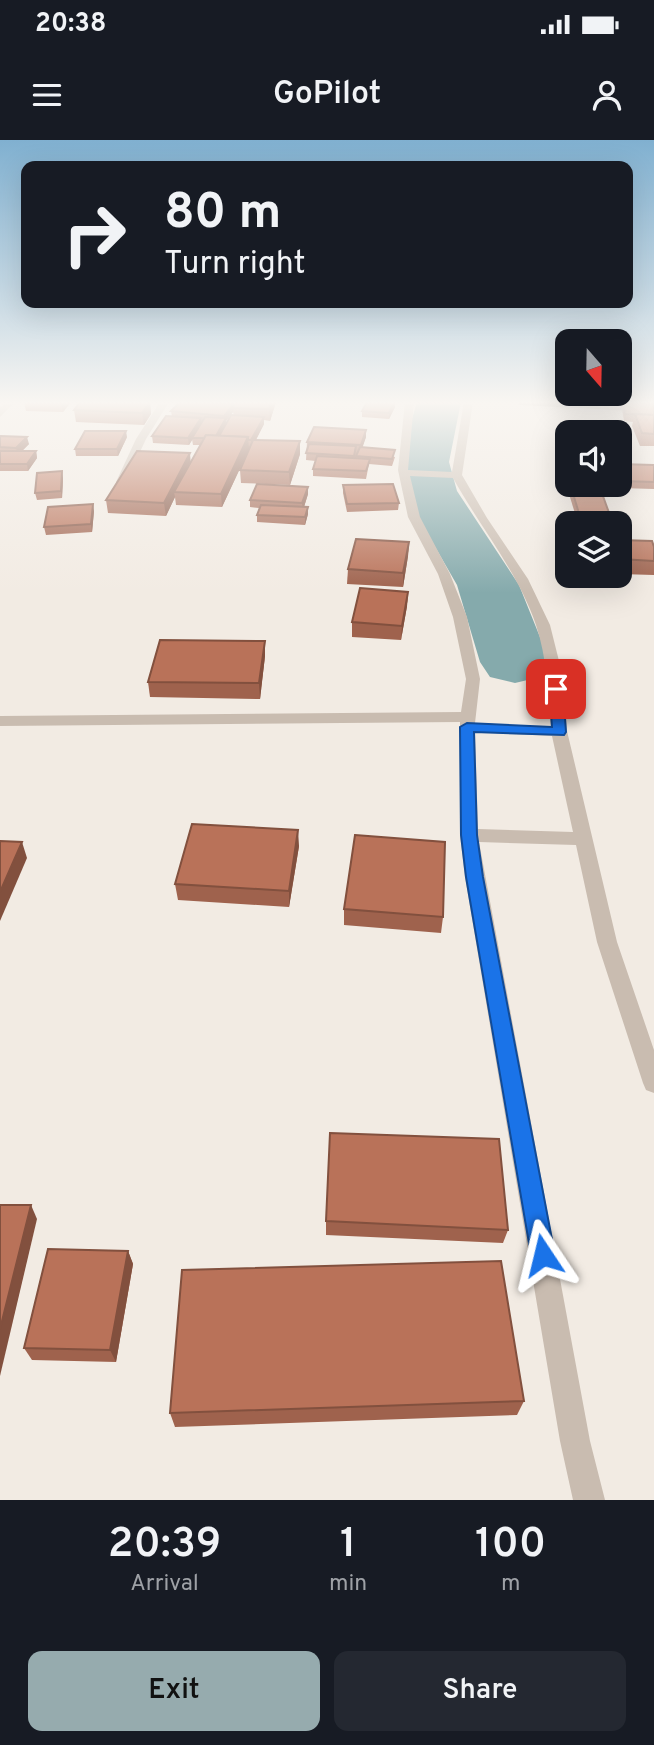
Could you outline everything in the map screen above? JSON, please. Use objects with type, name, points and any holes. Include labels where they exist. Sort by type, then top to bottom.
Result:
[{"type":"street","points":[[115,496],[129,465]]},
{"type":"street","points":[[407,465],[414,517],[444,574],[460,617],[473,679],[473,835],[575,1441],[589,1500]]},
{"type":"street","points":[[449,475],[452,465]]},
{"type":"street","points":[[407,473],[449,475]]},
{"type":"street","points":[[449,475],[522,579],[543,625],[554,669],[559,732],[607,942],[654,1083]]},
{"type":"street","points":[[0,721],[472,724],[559,732]]},
{"type":"street","points":[[473,835],[583,839]]},
{"type":"building","points":[[128,465],[184,465],[164,503],[106,500]]},
{"type":"building","points":[[189,465],[235,465],[221,494],[174,492]]},
{"type":"building","points":[[242,465],[291,465],[289,472],[240,470]]},
{"type":"building","points":[[314,465],[368,465],[366,471],[313,469]]},
{"type":"building","points":[[632,465],[654,465],[654,482],[632,481]]},
{"type":"building","points":[[62,471],[61,491],[35,493],[37,473]]},
{"type":"building","points":[[257,484],[308,487],[302,503],[250,500]]},
{"type":"building","points":[[393,484],[399,503],[347,504],[343,485]]},
{"type":"building","points":[[574,497],[603,497],[608,511],[578,511]]},
{"type":"building","points":[[93,504],[91,524],[44,527],[48,507]]},
{"type":"building","points":[[261,505],[308,507],[305,517],[257,515]]},
{"type":"building","points":[[356,539],[409,542],[403,573],[348,569]]},
{"type":"building","points":[[632,540],[652,541],[654,561],[632,560]]},
{"type":"building","points":[[360,588],[408,592],[402,626],[352,622]]},
{"type":"building","points":[[160,640],[265,641],[259,683],[148,682]]},
{"type":"building","points":[[192,824],[298,830],[289,891],[175,884]]},
{"type":"building","points":[[355,835],[445,842],[443,917],[344,909]]},
{"type":"building","points":[[0,841],[22,842],[0,892]]},
{"type":"building","points":[[330,1133],[499,1139],[508,1230],[326,1221]]},
{"type":"building","points":[[0,1205],[31,1205],[0,1329]]},
{"type":"building","points":[[48,1249],[128,1251],[110,1350],[24,1348]]},
{"type":"building","points":[[501,1261],[524,1401],[170,1413],[182,1270]]},
{"type":"waterway","points":[[425,465],[430,491],[488,585],[515,662]]},
{"type":"route","points":[[543,1255],[474,877],[469,835],[467,727],[559,732],[556,689]]}]
